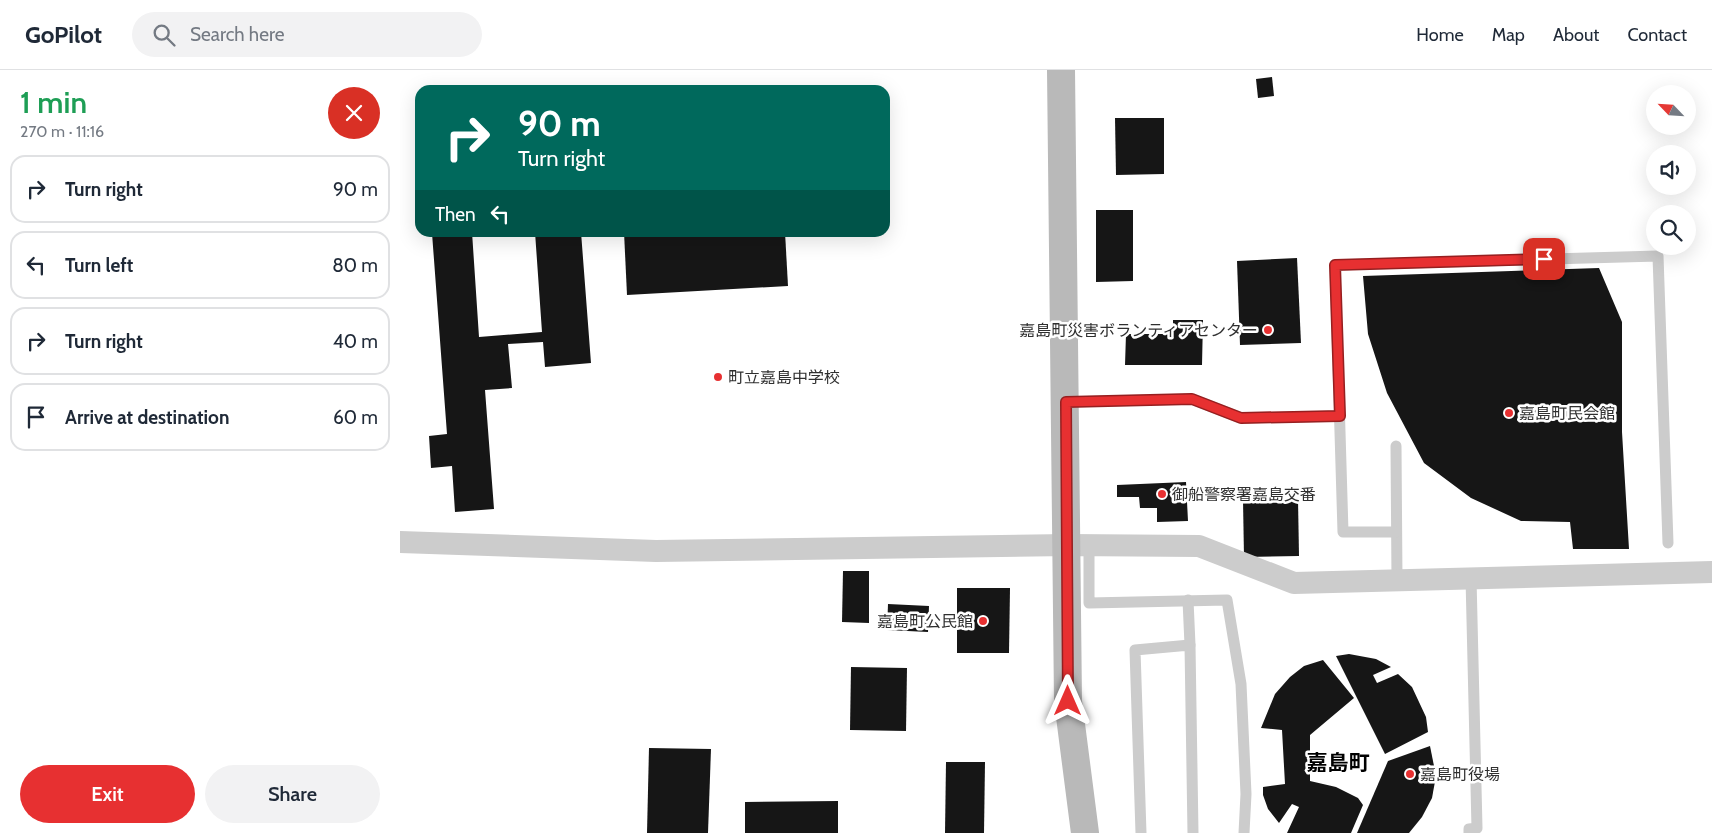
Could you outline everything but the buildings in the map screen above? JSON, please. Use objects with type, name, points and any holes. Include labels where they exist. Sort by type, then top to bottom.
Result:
[{"type":"street","points":[[1061,70],[1066,402],[1078,546],[1068,701],[1085,833]]},
{"type":"street","points":[[400,542],[656,551],[1199,546],[1294,582],[1712,572]]},
{"type":"lane","points":[[1396,532],[1343,532],[1335,265],[1658,256],[1668,543]]},
{"type":"lane","points":[[1066,402],[1192,399],[1241,418],[1340,416]]},
{"type":"lane","points":[[1396,446],[1396,580]]},
{"type":"lane","points":[[1078,546],[1090,603],[1227,600],[1241,684],[1246,794],[1244,833]]},
{"type":"lane","points":[[1469,833],[1469,829],[1476,828],[1471,578]]},
{"type":"lane","points":[[1188,600],[1193,833]]},
{"type":"lane","points":[[1141,833],[1135,650],[1190,645]]},
{"type":"place","name":"嘉島町災害ボランティアセンター","points":[[1268,330]]},
{"type":"place","name":"町立嘉島中学校","points":[[718,377]]},
{"type":"place","name":"嘉島町民会館","points":[[1509,413]]},
{"type":"place","name":"御船警察署嘉島交番","points":[[1162,494]]},
{"type":"place","name":"嘉島町公民館","points":[[983,621]]},
{"type":"place","name":"嘉島町役場","points":[[1410,774]]},
{"type":"district","name":"嘉島町","points":[[1338,762]]},
{"type":"route","points":[[1068,701],[1066,402],[1192,399],[1241,418],[1340,416],[1335,265],[1544,259]]}]
